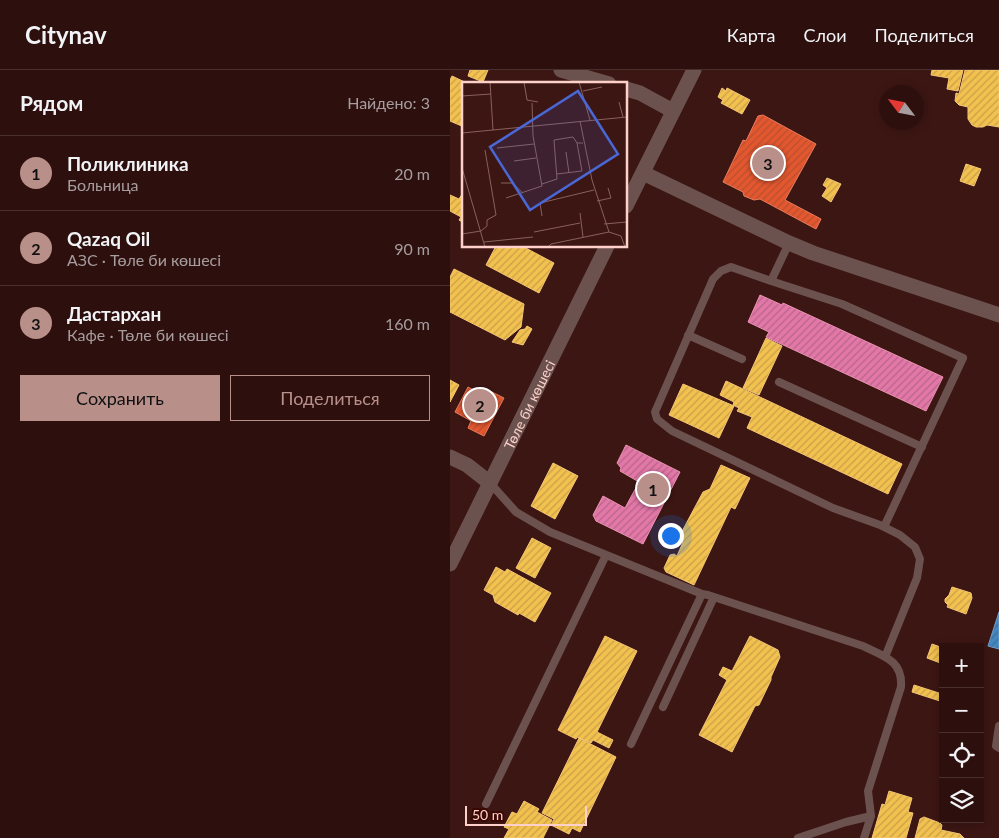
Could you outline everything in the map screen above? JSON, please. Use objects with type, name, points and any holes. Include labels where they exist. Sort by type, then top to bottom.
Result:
[{"type":"street","points":[[561,70],[602,82]]},
{"type":"street","points":[[628,202],[694,70]]},
{"type":"street","points":[[628,90],[640,93],[673,111]]},
{"type":"street","points":[[642,173],[789,244],[999,315]]},
{"type":"street","name":"Төле би көшесі","points":[[450,564],[606,248]]},
{"type":"street","points":[[450,457],[467,465],[490,483]]},
{"type":"lane","points":[[772,281],[789,244]]},
{"type":"lane","points":[[884,527],[963,358],[842,304],[732,267],[721,271],[713,279],[688,335],[655,412],[657,419],[662,425],[834,508],[884,527],[900,535],[915,547],[920,559],[917,578],[886,657]]},
{"type":"lane","points":[[688,335],[742,359]]},
{"type":"lane","points":[[779,382],[922,447]]},
{"type":"lane","points":[[490,483],[516,512],[550,532],[702,594],[714,596],[862,646],[886,657],[899,668],[902,678],[901,686],[868,791],[871,816],[864,838]]},
{"type":"lane","points":[[486,804],[606,555]]},
{"type":"lane","points":[[631,744],[702,594]]},
{"type":"lane","points":[[664,707],[714,596]]},
{"type":"lane","points":[[999,726],[996,746],[999,748]]},
{"type":"lane","points":[[798,838],[871,816]]},
{"type":"building: Жильё","points":[[470,70],[488,70],[483,82],[468,76]]},
{"type":"building: Жильё","points":[[932,70],[963,70],[958,91],[947,89],[949,78],[931,75]]},
{"type":"building: Жильё","points":[[965,70],[999,70],[999,127],[987,125],[976,127],[972,125],[968,119],[968,107],[959,105],[955,101],[956,93],[959,94]]},
{"type":"building: Жильё","points":[[452,76],[465,82],[462,82],[462,126],[450,121],[450,80]]},
{"type":"building: Жильё","points":[[722,88],[726,91],[727,88],[750,100],[742,114],[721,103],[723,100],[718,97]]},
{"type":"building: Жильё","points":[[966,164],[981,169],[974,186],[960,181]]},
{"type":"building: Жильё","points":[[827,178],[841,184],[831,202],[822,196],[827,188],[823,185]]},
{"type":"building: Жильё","points":[[462,194],[462,222],[459,220],[461,217],[450,211],[450,195],[459,199]]},
{"type":"building: Жильё","points":[[495,248],[526,248],[554,263],[539,293],[486,265]]},
{"type":"building: Жильё","points":[[454,269],[524,304],[521,327],[505,340],[450,312],[450,277]]},
{"type":"building: Жильё","points":[[527,326],[532,329],[523,345],[512,342],[520,330],[525,329]]},
{"type":"building: Жильё","points":[[766,338],[782,346],[759,395],[743,388]]},
{"type":"building: Жильё","points":[[450,380],[459,385],[450,402]]},
{"type":"building: Жильё","points":[[726,381],[902,464],[888,494],[747,428],[752,417],[737,411],[739,408],[733,405],[734,402],[720,395]]},
{"type":"building: Жильё","points":[[683,384],[734,406],[719,438],[669,415]]},
{"type":"building: Жильё","points":[[553,463],[578,476],[555,519],[531,506]]},
{"type":"building: Жильё","points":[[721,465],[750,478],[735,509],[731,507],[694,585],[666,572],[664,568],[670,555],[674,554],[677,556],[683,542],[679,537],[703,492],[710,489]]},
{"type":"building: Жильё","points":[[532,538],[551,548],[535,578],[516,568]]},
{"type":"building: Жильё","points":[[496,567],[505,572],[507,569],[551,593],[535,622],[495,602],[493,595],[484,590]]},
{"type":"building: Жильё","points":[[952,587],[971,593],[972,598],[966,614],[947,607],[945,599]]},
{"type":"building: Жильё","points":[[605,636],[637,651],[597,732],[613,740],[609,748],[593,740],[591,743],[577,737],[576,739],[558,730]]},
{"type":"building: Жильё","points":[[750,636],[778,650],[780,657],[759,705],[755,706],[732,752],[699,735],[727,680],[719,675],[723,667],[732,671]]},
{"type":"building: Жильё","points":[[932,644],[939,647],[939,662],[927,658]]},
{"type":"building: Жильё","points":[[914,685],[939,693],[939,701],[912,692]]},
{"type":"building: Жильё","points":[[579,738],[616,757],[580,832],[572,828],[569,834],[551,825],[554,819],[542,813]]},
{"type":"building: Жильё","points":[[889,791],[912,798],[908,812],[913,813],[906,838],[872,838],[882,804],[885,805]]},
{"type":"building: Жильё","points":[[524,801],[539,809],[537,812],[552,820],[543,838],[504,838],[509,829],[504,827],[512,812],[517,814]]},
{"type":"building: Жильё","points":[[924,817],[940,823],[942,825],[941,830],[960,834],[964,838],[915,838],[920,819]]},
{"type":"building: Торговля","points":[[763,115],[816,144],[785,200],[821,219],[816,229],[760,199],[754,200],[744,196],[743,192],[723,182],[743,140],[746,141],[758,116]]},
{"type":"building: Торговля","points":[[468,387],[483,395],[486,389],[504,398],[484,436],[468,428],[471,421],[455,412]]},
{"type":"building: Школы","points":[[999,612],[999,649],[988,646]]},
{"type":"building: Медицина","points":[[760,295],[782,305],[783,303],[943,377],[926,411],[766,337],[769,332],[748,322]]},
{"type":"building: Медицина","points":[[626,445],[680,472],[643,544],[596,521],[593,515],[603,496],[625,508],[639,482],[620,471],[621,468],[617,463]]},
{"type":"place","name":"Дастархан","points":[[768,163]]},
{"type":"place","name":"Qazaq Oil","points":[[480,405]]},
{"type":"place","name":"Поликлиника","points":[[653,489]]}]
